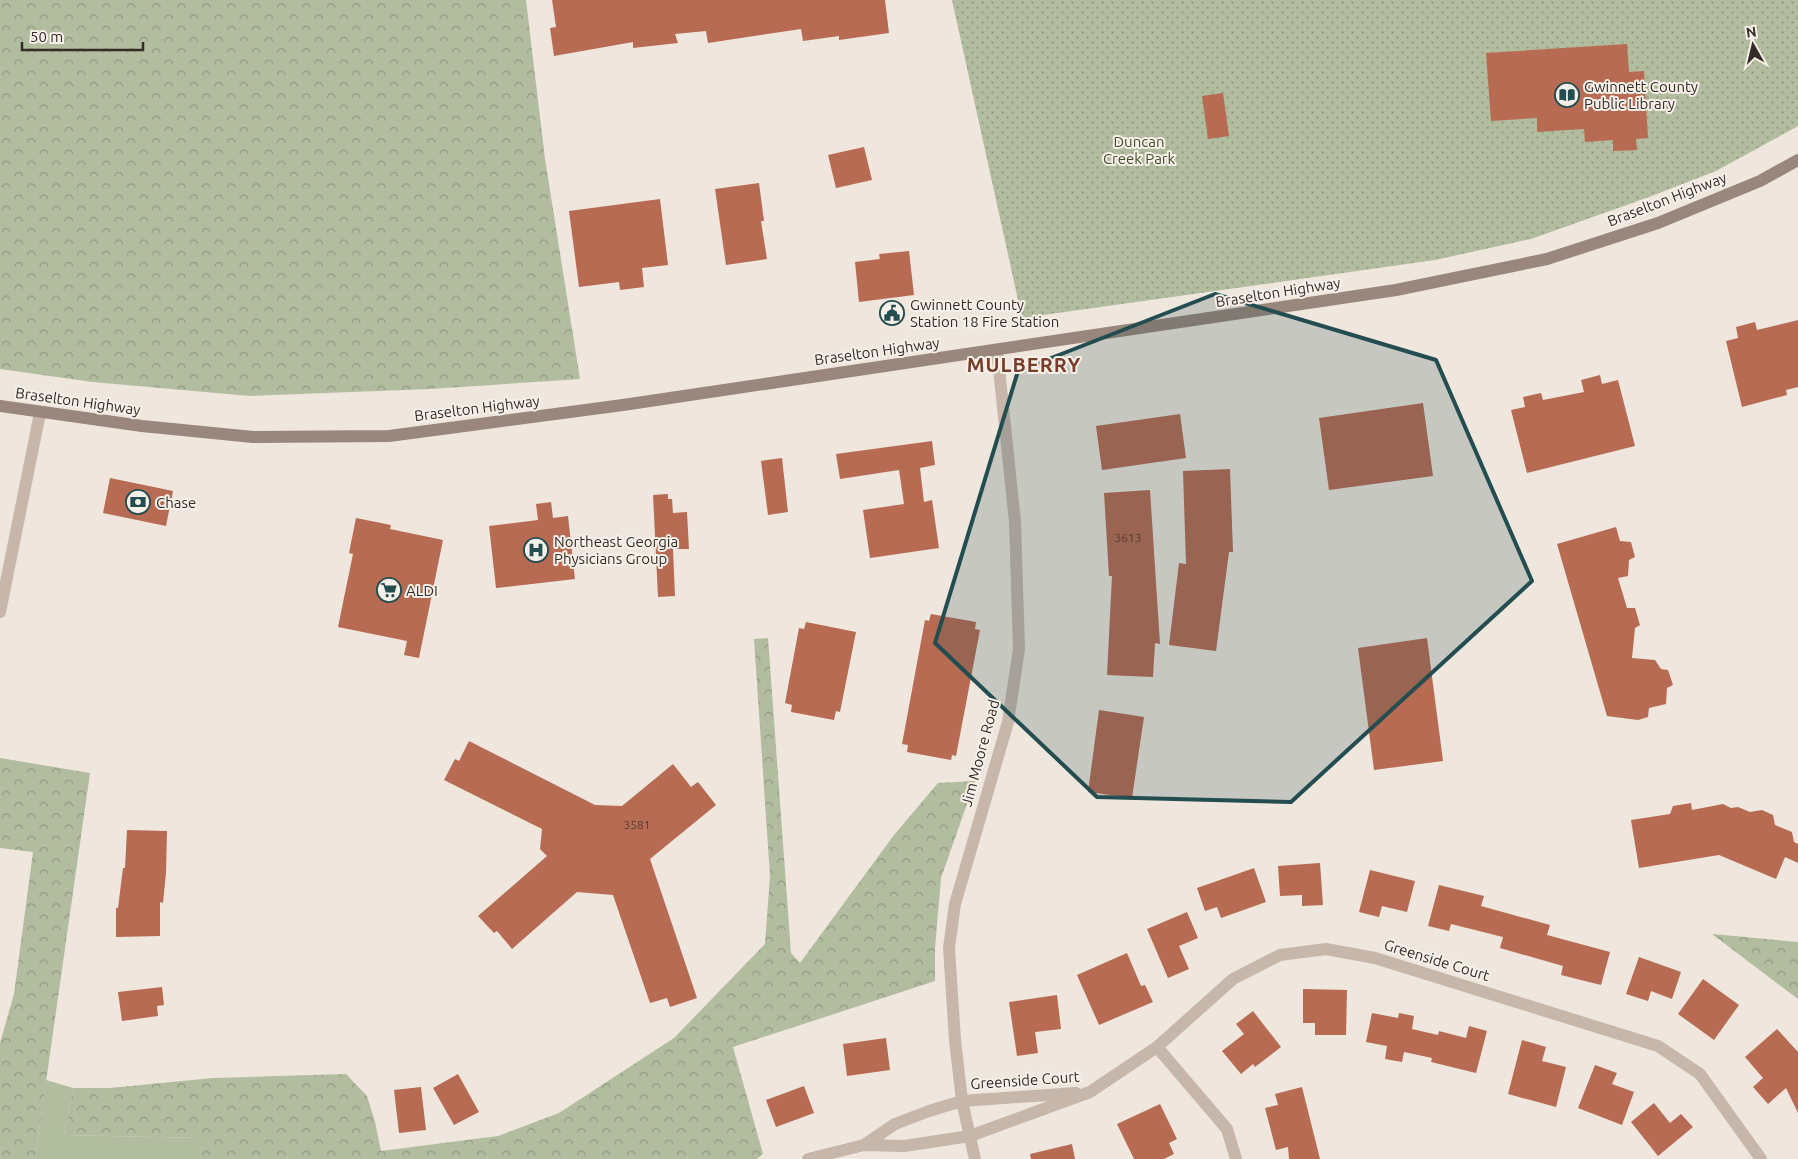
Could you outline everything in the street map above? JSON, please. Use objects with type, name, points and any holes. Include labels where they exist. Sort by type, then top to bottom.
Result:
[{"type":"main road","name":"Braselton Highway","points":[[0,406],[142,426],[253,437],[389,436],[633,404],[1396,290],[1547,259],[1658,223],[1760,181],[1798,160]]},
{"type":"street","name":"Jim Moore Road","points":[[975,1159],[962,1101],[955,1040],[949,948],[955,904],[1008,722],[1019,649],[1015,522],[997,350]]},
{"type":"street","points":[[0,612],[40,413]]},
{"type":"street","name":"Greenside Court","points":[[864,1145],[904,1146],[970,1136],[1090,1092],[1157,1047],[1233,979],[1280,955],[1326,949],[1376,958],[1658,1046],[1700,1074],[1760,1159]]},
{"type":"street","points":[[1157,1047],[1227,1129],[1236,1159]]},
{"type":"street","name":"Greenside Court","points":[[864,1145],[895,1124],[962,1101],[1090,1092]]},
{"type":"street","points":[[808,1159],[864,1145]]},
{"type":"highlighted area","points":[[1215,294],[1436,360],[1532,581],[1291,802],[1097,797],[935,643],[1018,371]]},
{"type":"green space","points":[[0,0],[526,0],[545,159],[580,379],[430,389],[250,396],[93,382],[0,369]]},
{"type":"green space","name":"Duncan Creek Park","points":[[952,0],[1798,0],[1798,126],[1716,171],[1531,239],[1435,260],[1022,318]]},
{"type":"green space","points":[[768,638],[791,953],[800,963],[894,835],[938,783],[975,781],[941,878],[935,948],[935,981],[733,1047],[763,1154],[757,1159],[199,1159],[199,1138],[64,1135],[73,1088],[110,1088],[213,1078],[346,1074],[367,1096],[381,1151],[498,1136],[559,1113],[674,1038],[765,944],[770,876],[754,639]]},
{"type":"green space","points":[[0,758],[90,773],[35,1159],[0,1159],[0,1043],[14,994],[33,852],[0,848]]},
{"type":"green space","points":[[1712,934],[1798,942],[1798,999]]},
{"type":"green space","points":[[46,1080],[73,1088],[64,1135],[199,1138],[199,1159],[35,1159]]},
{"type":"building","points":[[552,0],[885,0],[889,33],[839,40],[839,36],[803,41],[801,29],[708,43],[706,31],[675,34],[678,43],[633,48],[633,42],[554,56],[550,28],[556,27]]},
{"type":"building","name":"Gwinnett County Public Library","points":[[1627,44],[1629,72],[1644,71],[1648,138],[1636,139],[1637,150],[1613,151],[1613,140],[1585,142],[1584,129],[1537,132],[1537,118],[1491,121],[1486,53]]},
{"type":"building","points":[[1223,93],[1229,136],[1208,139],[1202,96]]},
{"type":"building","points":[[864,147],[872,180],[836,188],[828,155]]},
{"type":"building","points":[[759,183],[764,221],[761,221],[767,259],[726,265],[715,189]]},
{"type":"building","points":[[660,199],[668,265],[642,268],[644,287],[620,290],[619,282],[579,287],[569,211]]},
{"type":"building","points":[[909,251],[914,295],[859,302],[855,262],[880,259],[879,254]]},
{"type":"building","points":[[1798,320],[1798,387],[1786,390],[1787,395],[1742,407],[1726,341],[1738,338],[1736,327],[1755,322],[1757,330]]},
{"type":"building","points":[[1600,375],[1602,384],[1618,380],[1635,446],[1527,473],[1511,410],[1525,407],[1523,397],[1541,393],[1543,400],[1584,392],[1581,380]]},
{"type":"building","points":[[1423,403],[1433,476],[1329,490],[1319,418]]},
{"type":"building","points":[[1180,414],[1186,458],[1102,470],[1096,426]]},
{"type":"building","points":[[932,441],[935,465],[920,468],[924,502],[932,500],[939,548],[870,558],[863,510],[904,504],[899,470],[840,479],[836,454]]},
{"type":"building","points":[[782,458],[788,512],[768,515],[761,461]]},
{"type":"building","points":[[1230,469],[1233,552],[1229,552],[1216,651],[1169,645],[1179,563],[1186,564],[1183,471]]},
{"type":"building","name":"Chase","points":[[110,478],[173,491],[166,526],[103,513]]},
{"type":"building","points":[[1150,490],[1160,644],[1155,643],[1153,677],[1107,675],[1112,576],[1109,576],[1104,493]]},
{"type":"building","points":[[668,494],[668,499],[672,499],[673,513],[687,512],[689,549],[673,549],[675,596],[658,597],[653,495]]},
{"type":"building","points":[[551,502],[553,518],[568,516],[575,579],[496,588],[489,526],[538,520],[536,504]]},
{"type":"building","name":"ALDI","points":[[356,518],[391,525],[390,529],[443,540],[419,658],[404,655],[407,641],[338,627],[353,554],[349,553]]},
{"type":"building","points":[[1616,527],[1620,541],[1631,542],[1635,557],[1629,560],[1628,576],[1618,578],[1627,608],[1635,608],[1640,625],[1635,628],[1632,658],[1655,660],[1661,669],[1668,670],[1673,685],[1667,688],[1666,704],[1649,708],[1648,717],[1638,720],[1607,716],[1557,544]]},
{"type":"building","points":[[931,614],[976,622],[975,629],[980,630],[956,756],[952,755],[951,760],[907,752],[908,745],[902,744],[925,620],[929,621]]},
{"type":"building","points":[[806,622],[856,632],[840,712],[836,711],[834,720],[791,712],[792,705],[785,703],[799,628],[804,629]]},
{"type":"building","points":[[1427,638],[1443,761],[1374,770],[1358,648]]},
{"type":"building","points":[[1099,710],[1144,717],[1132,798],[1088,792]]},
{"type":"building","points":[[469,741],[595,805],[622,806],[673,764],[691,787],[698,782],[716,805],[650,859],[697,998],[670,1007],[667,998],[650,1003],[613,895],[577,892],[512,949],[497,931],[494,933],[478,916],[547,856],[540,849],[542,829],[444,780],[455,759],[459,761]]},
{"type":"building","points":[[1691,803],[1692,810],[1723,804],[1731,808],[1738,807],[1750,812],[1762,810],[1773,815],[1775,825],[1792,832],[1794,842],[1798,844],[1798,863],[1785,857],[1776,879],[1719,855],[1639,868],[1631,820],[1670,814],[1673,806]]},
{"type":"building","points":[[127,830],[167,831],[163,903],[160,902],[160,936],[116,937],[116,908],[118,908],[123,868],[125,868]]},
{"type":"building","points":[[1320,863],[1323,905],[1302,906],[1302,895],[1280,896],[1278,866]]},
{"type":"building","points":[[1254,868],[1266,902],[1221,918],[1217,907],[1205,911],[1197,888]]},
{"type":"building","points":[[1370,870],[1415,881],[1407,912],[1382,906],[1379,917],[1359,912]]},
{"type":"building","points":[[1439,885],[1484,896],[1481,906],[1550,925],[1547,935],[1610,952],[1601,985],[1561,975],[1563,966],[1500,948],[1503,937],[1451,924],[1449,931],[1428,926]]},
{"type":"building","points":[[1187,912],[1198,938],[1179,946],[1189,969],[1168,978],[1147,929]]},
{"type":"building","points":[[1127,953],[1141,986],[1145,985],[1153,1002],[1099,1025],[1077,975]]},
{"type":"building","points":[[1639,957],[1681,972],[1672,999],[1651,991],[1648,1001],[1626,994]]},
{"type":"building","points":[[1703,979],[1739,1005],[1714,1040],[1678,1014]]},
{"type":"building","points":[[162,987],[164,1005],[157,1006],[158,1016],[122,1021],[118,992]]},
{"type":"building","points":[[1303,989],[1347,990],[1346,1035],[1315,1035],[1315,1023],[1303,1023]]},
{"type":"building","points":[[1057,995],[1061,1029],[1035,1032],[1038,1053],[1017,1056],[1009,1002]]},
{"type":"building","points":[[1253,1011],[1281,1047],[1255,1067],[1253,1064],[1241,1074],[1222,1051],[1244,1034],[1236,1024]]},
{"type":"building","points":[[1372,1013],[1398,1018],[1399,1013],[1414,1016],[1412,1029],[1438,1035],[1439,1031],[1466,1038],[1469,1026],[1487,1031],[1476,1073],[1431,1062],[1432,1058],[1404,1052],[1402,1062],[1385,1059],[1387,1046],[1366,1042]]},
{"type":"building","points":[[1777,1029],[1798,1052],[1798,1113],[1786,1088],[1768,1104],[1753,1087],[1763,1078],[1745,1057]]},
{"type":"building","points":[[886,1038],[890,1070],[847,1076],[843,1044]]},
{"type":"building","points":[[1522,1040],[1546,1047],[1542,1061],[1566,1067],[1556,1107],[1508,1094]]},
{"type":"building","points":[[1595,1065],[1617,1073],[1612,1084],[1634,1092],[1622,1125],[1578,1108]]},
{"type":"building","points":[[458,1074],[479,1112],[454,1125],[433,1088]]},
{"type":"building","points":[[804,1086],[814,1113],[776,1127],[766,1100]]},
{"type":"building","points":[[421,1087],[426,1130],[399,1133],[394,1090]]},
{"type":"building","points":[[1302,1087],[1320,1159],[1289,1159],[1288,1147],[1276,1150],[1265,1108],[1278,1105],[1275,1094]]},
{"type":"building","points":[[1654,1103],[1670,1123],[1681,1114],[1693,1127],[1658,1156],[1631,1122]]},
{"type":"building","points":[[1160,1104],[1177,1139],[1169,1143],[1174,1154],[1164,1159],[1134,1159],[1117,1124]]},
{"type":"building","points":[[1072,1144],[1075,1159],[1031,1159],[1030,1154]]},
{"type":"place","name":"Gwinnett County Public Library","points":[[1567,95]]},
{"type":"place","name":"Gwinnett County Station 18 Fire Station","points":[[892,313]]},
{"type":"place","name":"Chase","points":[[138,502]]},
{"type":"place","name":"Northeast Georgia Physicians Group","points":[[536,550]]},
{"type":"place","name":"ALDI","points":[[389,590]]},
{"type":"district","name":"MULBERRY","points":[[1024,364]]}]
